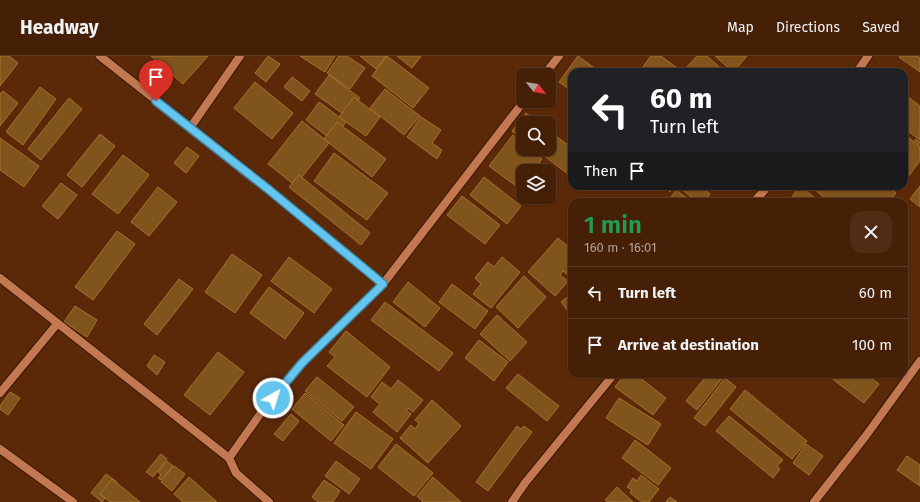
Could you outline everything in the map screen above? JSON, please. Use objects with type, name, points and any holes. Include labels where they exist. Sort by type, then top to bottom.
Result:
[{"type":"street","points":[[100,56],[268,189],[383,284]]},
{"type":"street","points":[[190,128],[240,56]]},
{"type":"street","points":[[550,68],[559,56]]},
{"type":"street","points":[[860,68],[868,56]]},
{"type":"street","points":[[229,458],[263,410],[302,363],[383,284],[519,108]]},
{"type":"street","points":[[758,198],[764,190]]},
{"type":"street","points":[[0,278],[229,458],[236,473],[269,502]]},
{"type":"street","points":[[0,393],[57,324]]},
{"type":"street","points":[[908,378],[920,361]]},
{"type":"street","points":[[512,502],[525,483],[611,378]]},
{"type":"street","points":[[814,502],[865,437],[908,378]]},
{"type":"street","points":[[0,449],[73,502]]},
{"type":"building","points":[[0,56],[9,56],[18,63],[0,86]]},
{"type":"building","points":[[151,56],[208,56],[183,84]]},
{"type":"building","points":[[268,56],[280,64],[266,82],[255,73]]},
{"type":"building","points":[[300,56],[335,56],[325,72]]},
{"type":"building","points":[[339,56],[347,56],[365,68],[350,89],[327,73]]},
{"type":"building","points":[[360,56],[386,56],[376,69]]},
{"type":"building","points":[[387,56],[429,88],[413,108],[372,76]]},
{"type":"building","points":[[397,56],[421,56],[412,68]]},
{"type":"building","points":[[578,56],[594,68],[569,68]]},
{"type":"building","points":[[651,56],[661,56],[677,68],[642,68]]},
{"type":"building","points":[[697,56],[707,56],[720,68],[686,68]]},
{"type":"building","points":[[715,56],[747,56],[736,68],[728,68]]},
{"type":"building","points":[[918,56],[920,58],[920,72],[899,57]]},
{"type":"building","points":[[568,70],[568,88],[559,82]]},
{"type":"building","points":[[329,75],[360,98],[346,116],[315,94]]},
{"type":"building","points":[[292,77],[310,91],[302,101],[284,87]]},
{"type":"building","points":[[255,82],[293,113],[272,139],[234,108]]},
{"type":"building","points":[[40,87],[56,99],[23,145],[6,132]]},
{"type":"building","points":[[385,89],[420,116],[404,135],[370,108]]},
{"type":"building","points":[[3,91],[18,103],[0,126],[0,94]]},
{"type":"building","points":[[354,97],[380,117],[366,136],[339,117]]},
{"type":"building","points":[[908,97],[920,106],[920,140],[908,131]]},
{"type":"building","points":[[69,98],[82,109],[41,160],[28,149]]},
{"type":"building","points":[[319,102],[346,122],[332,140],[306,120]]},
{"type":"building","points":[[421,117],[441,130],[432,143],[442,150],[437,159],[407,137]]},
{"type":"building","points":[[302,121],[329,143],[301,178],[298,176],[292,183],[268,164]]},
{"type":"building","points":[[337,122],[386,159],[372,177],[324,139]]},
{"type":"building","points":[[516,126],[516,134],[512,131]]},
{"type":"building","points":[[100,134],[115,146],[82,187],[67,175]]},
{"type":"building","points":[[513,135],[516,138],[516,156],[538,156],[542,159],[538,164],[516,164],[516,186],[489,166]]},
{"type":"building","points":[[556,136],[568,145],[568,174],[544,156],[556,156]]},
{"type":"building","points":[[908,137],[914,142],[916,139],[920,142],[918,145],[920,146],[920,161],[908,177]]},
{"type":"building","points":[[0,138],[39,166],[24,187],[0,170]]},
{"type":"building","points":[[187,147],[199,156],[186,173],[174,163]]},
{"type":"building","points":[[334,153],[388,193],[367,220],[314,181]]},
{"type":"building","points":[[123,155],[149,175],[118,214],[92,194]]},
{"type":"building","points":[[299,175],[370,233],[361,245],[289,187]]},
{"type":"building","points":[[484,177],[516,202],[516,204],[521,206],[507,224],[470,195]]},
{"type":"building","points":[[61,183],[77,195],[58,219],[42,206]]},
{"type":"building","points":[[920,186],[920,207],[910,199]]},
{"type":"building","points":[[158,187],[177,202],[149,236],[131,222]]},
{"type":"building","points":[[676,190],[687,198],[670,198]]},
{"type":"building","points":[[683,190],[705,190],[710,194],[706,198],[692,198]]},
{"type":"building","points":[[797,190],[805,190],[815,198],[791,198]]},
{"type":"building","points":[[815,190],[892,190],[896,193],[892,198],[825,198]]},
{"type":"building","points":[[462,196],[500,225],[485,244],[447,215]]},
{"type":"building","points":[[117,231],[135,244],[93,300],[75,287]]},
{"type":"building","points":[[558,238],[568,247],[568,275],[563,271],[560,275],[568,281],[555,296],[528,272]]},
{"type":"building","points":[[232,254],[262,275],[235,313],[205,292]]},
{"type":"building","points":[[289,257],[332,289],[314,313],[271,281]]},
{"type":"building","points":[[502,257],[520,272],[491,308],[473,294],[481,284],[475,278],[488,262],[494,267]]},
{"type":"building","points":[[524,276],[546,297],[518,328],[496,307]]},
{"type":"building","points":[[179,279],[193,289],[157,335],[144,324]]},
{"type":"building","points":[[408,282],[440,308],[425,327],[393,302]]},
{"type":"building","points":[[452,284],[488,311],[475,329],[439,302]]},
{"type":"building","points":[[269,287],[304,313],[285,339],[250,313]]},
{"type":"building","points":[[568,296],[568,311],[561,302]]},
{"type":"building","points":[[385,302],[453,353],[439,371],[371,320]]},
{"type":"building","points":[[75,306],[97,320],[87,337],[64,322]]},
{"type":"building","points":[[497,315],[527,342],[510,361],[480,334]]},
{"type":"building","points":[[346,331],[390,367],[367,397],[327,366],[335,357],[329,352]]},
{"type":"building","points":[[479,340],[508,362],[494,381],[465,358]]},
{"type":"building","points":[[218,352],[244,372],[210,415],[184,395]]},
{"type":"building","points":[[154,355],[165,362],[157,375],[147,366]]},
{"type":"building","points":[[518,374],[559,406],[547,421],[506,388]]},
{"type":"building","points":[[317,377],[354,407],[342,421],[305,391]]},
{"type":"building","points":[[622,378],[640,378],[666,398],[653,415],[615,387]]},
{"type":"building","points":[[705,378],[722,378],[697,410],[686,401]]},
{"type":"building","points":[[725,378],[736,387],[705,426],[694,418]]},
{"type":"building","points":[[831,378],[871,378],[879,384],[864,403]]},
{"type":"building","points":[[398,380],[423,400],[413,412],[408,408],[406,410],[411,414],[397,432],[373,412],[380,404],[371,397],[382,382],[391,389]]},
{"type":"building","points":[[745,390],[807,441],[792,459],[730,409]]},
{"type":"building","points":[[10,392],[20,398],[8,415],[0,409],[0,406]]},
{"type":"building","points":[[305,393],[344,425],[331,441],[292,409]]},
{"type":"building","points":[[619,398],[661,424],[648,445],[606,418]]},
{"type":"building","points":[[432,400],[461,426],[428,463],[400,438],[411,425],[415,429],[419,423],[415,420]]},
{"type":"building","points":[[356,412],[393,439],[371,469],[334,443]]},
{"type":"building","points":[[291,414],[299,421],[283,441],[274,434]]},
{"type":"building","points":[[729,416],[783,460],[777,466],[780,469],[773,478],[716,431]]},
{"type":"building","points":[[517,426],[521,429],[524,426],[532,432],[488,491],[476,482]]},
{"type":"building","points":[[635,440],[671,468],[658,485],[622,458]]},
{"type":"building","points":[[396,444],[433,473],[414,496],[378,467]]},
{"type":"building","points":[[806,444],[823,456],[809,475],[793,463]]},
{"type":"building","points":[[161,454],[167,459],[153,477],[146,472]]},
{"type":"building","points":[[907,456],[920,465],[920,486],[897,470]]},
{"type":"building","points":[[167,461],[173,466],[161,480],[158,478],[161,475],[158,472]]},
{"type":"building","points":[[336,461],[360,479],[349,494],[325,476]]},
{"type":"building","points":[[174,466],[185,474],[172,491],[161,482]]},
{"type":"building","points":[[106,474],[117,482],[102,502],[91,493]]},
{"type":"building","points":[[641,475],[659,489],[649,502],[642,502],[630,493],[632,490],[627,487],[633,478],[637,481]]},
{"type":"building","points":[[189,477],[217,502],[183,502],[174,494]]},
{"type":"building","points":[[433,477],[461,502],[423,502],[417,496]]},
{"type":"building","points":[[112,479],[140,502],[110,502],[100,494]]},
{"type":"building","points":[[324,480],[340,491],[333,502],[318,502],[312,497]]},
{"type":"building","points":[[617,487],[633,502],[608,502],[605,500]]},
{"type":"building","points":[[670,497],[677,502],[666,502]]},
{"type":"route","points":[[156,101],[268,189],[383,284],[302,363],[273,398]]}]
